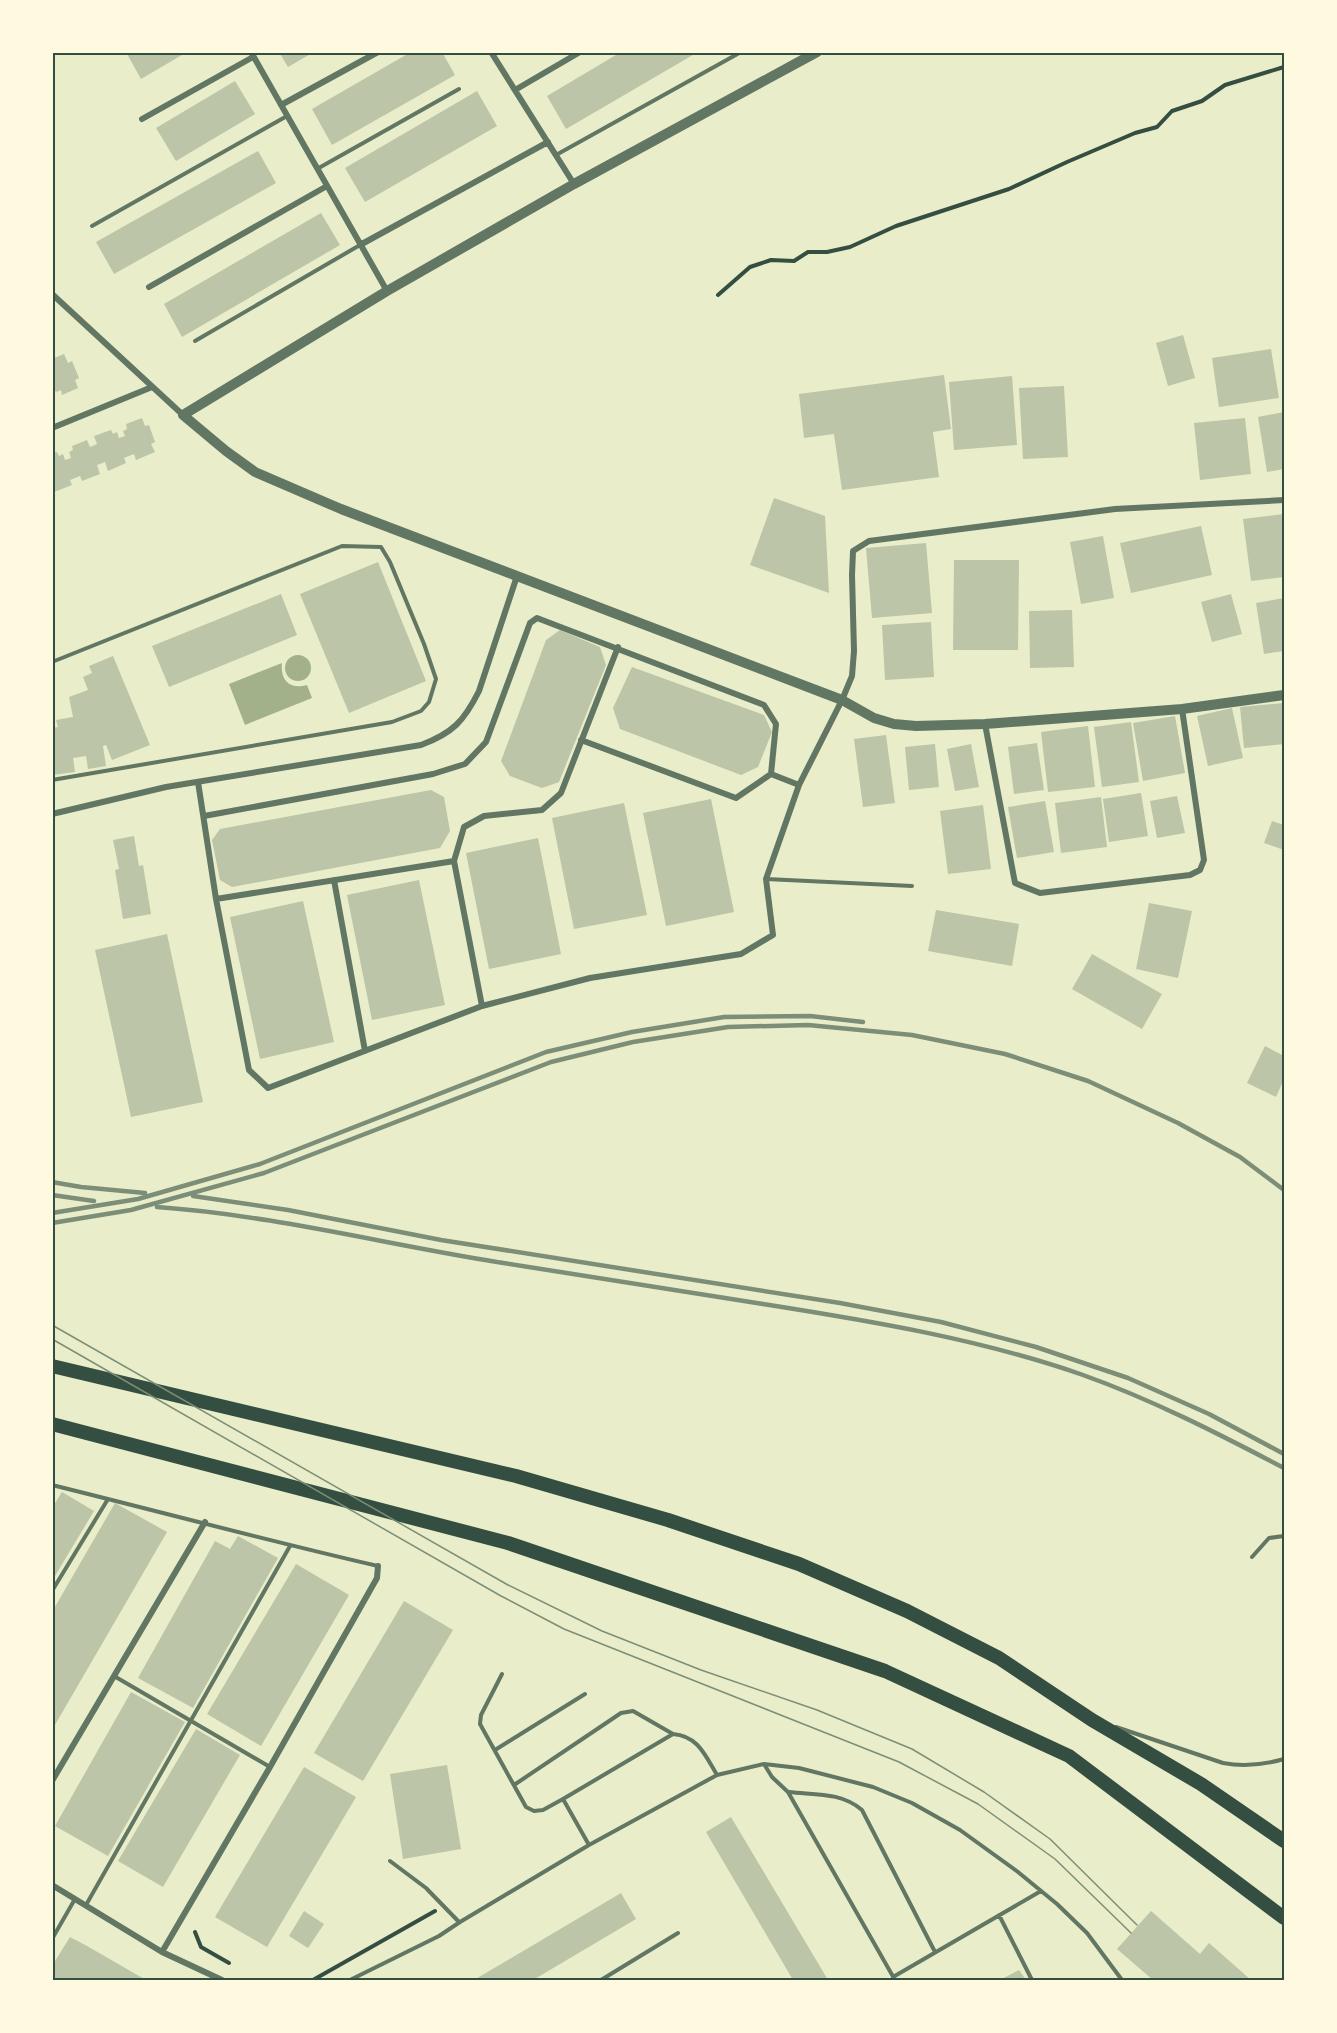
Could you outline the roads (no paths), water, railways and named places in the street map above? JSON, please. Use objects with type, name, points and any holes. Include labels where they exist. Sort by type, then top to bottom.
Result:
[{"type":"highway","points":[[52,1366],[516,1476],[668,1520],[799,1564],[907,1611],[999,1658],[1092,1720],[1202,1784],[1284,1841]]},
{"type":"highway","points":[[52,1424],[508,1544],[885,1671],[1069,1756],[1284,1918]]},
{"type":"street","points":[[281,105],[378,52]]},
{"type":"street","points":[[491,52],[574,184]]},
{"type":"street","points":[[515,90],[580,52]]},
{"type":"street","points":[[183,415],[387,291],[574,184],[817,52]]},
{"type":"street","points":[[142,119],[252,55],[387,291]]},
{"type":"street","points":[[360,245],[548,142]]},
{"type":"street","points":[[149,287],[327,186]]},
{"type":"street","points":[[52,294],[183,415],[255,472],[341,509],[842,700],[874,718],[894,724],[916,726],[986,724],[1182,709],[1284,695]]},
{"type":"street","points":[[52,428],[152,387]]},
{"type":"street","points":[[198,782],[216,899],[249,1070],[268,1088],[482,1006],[590,978],[741,954],[773,935],[766,879],[799,785],[852,676],[854,651],[853,550],[869,541],[1115,509],[1284,500]]},
{"type":"street","points":[[52,814],[166,787],[421,745],[442,737],[471,707],[479,691],[517,575]]},
{"type":"street","points":[[204,816],[434,774],[465,764],[486,742],[530,623],[537,618],[618,647],[764,705],[776,724],[771,774],[736,798],[581,740]]},
{"type":"street","points":[[482,1006],[454,861],[464,827],[484,816],[542,810],[561,793],[618,647]]},
{"type":"street","points":[[986,724],[1015,883],[1040,893],[1190,875],[1200,870],[1204,860],[1182,709]]},
{"type":"street","points":[[771,774],[799,785]]},
{"type":"street","points":[[216,899],[454,861]]},
{"type":"street","points":[[334,880],[365,1051]]},
{"type":"street","points":[[52,1781],[204,1522]]},
{"type":"street","points":[[162,1952],[377,1578],[378,1566]]},
{"type":"street","points":[[52,1885],[162,1952],[222,1980]]},
{"type":"lane","points":[[556,155],[741,52]]},
{"type":"lane","points":[[317,169],[459,89]]},
{"type":"lane","points":[[92,226],[287,116]]},
{"type":"lane","points":[[195,341],[360,245]]},
{"type":"lane","points":[[52,662],[342,546],[381,547],[390,562],[420,633],[436,680],[429,702],[421,711],[392,722],[52,780]]},
{"type":"lane","points":[[766,879],[912,886]]},
{"type":"lane","points":[[52,1485],[204,1522],[290,1546],[378,1566]]},
{"type":"lane","points":[[52,1591],[108,1498]]},
{"type":"lane","points":[[1252,1557],[1269,1538],[1284,1536]]},
{"type":"lane","points":[[86,1905],[290,1546]]},
{"type":"lane","points":[[501,1674],[481,1715],[480,1724],[526,1807],[534,1812],[543,1810],[673,1734]]},
{"type":"lane","points":[[114,1676],[270,1767]]},
{"type":"lane","points":[[495,1750],[585,1694]]},
{"type":"lane","points":[[514,1785],[621,1713],[633,1711],[673,1734],[685,1735],[695,1742],[717,1775]]},
{"type":"lane","points":[[1092,1720],[1223,1763],[1241,1766],[1263,1765],[1284,1759]]},
{"type":"lane","points":[[764,1764],[772,1777],[788,1792],[894,1979],[935,1952],[1041,1891]]},
{"type":"lane","points":[[350,1980],[439,1936],[589,1845],[717,1775],[764,1764],[799,1768],[873,1786],[912,1803],[960,1830],[1041,1891],[1087,1933],[1122,1980]]},
{"type":"lane","points":[[788,1792],[842,1797],[862,1810],[935,1952]]},
{"type":"lane","points":[[563,1798],[589,1845]]},
{"type":"lane","points":[[390,1861],[426,1888],[460,1922]]},
{"type":"lane","points":[[52,1940],[75,1899]]},
{"type":"lane","points":[[999,1915],[1032,1980]]},
{"type":"lane","points":[[601,1980],[678,1933]]},
{"type":"tram line","points":[[52,1325],[508,1585],[602,1631],[701,1670],[817,1710],[912,1749],[984,1792],[1050,1839],[1137,1925]]},
{"type":"tram line","points":[[52,1339],[501,1596],[564,1629],[899,1762],[978,1804],[1055,1859],[1131,1933]]},
{"type":"railway","points":[[52,1213],[138,1199],[260,1164],[546,1052],[632,1032],[724,1017],[810,1016],[863,1022]]},
{"type":"railway","points":[[52,1223],[131,1210],[264,1173],[551,1062],[633,1042],[728,1027],[808,1025],[912,1035],[1005,1054],[1088,1081],[1178,1123],[1240,1157],[1284,1190]]},
{"type":"railway","points":[[52,1182],[145,1193]]},
{"type":"railway","points":[[52,1195],[94,1201]]},
{"type":"railway","points":[[193,1196],[288,1210],[441,1240],[840,1303],[941,1322],[1036,1347],[1128,1378],[1209,1414],[1284,1454]]},
{"type":"railway","points":[[157,1207],[243,1216],[455,1255],[844,1317],[965,1341],[1044,1362],[1135,1395],[1284,1468]]}]
